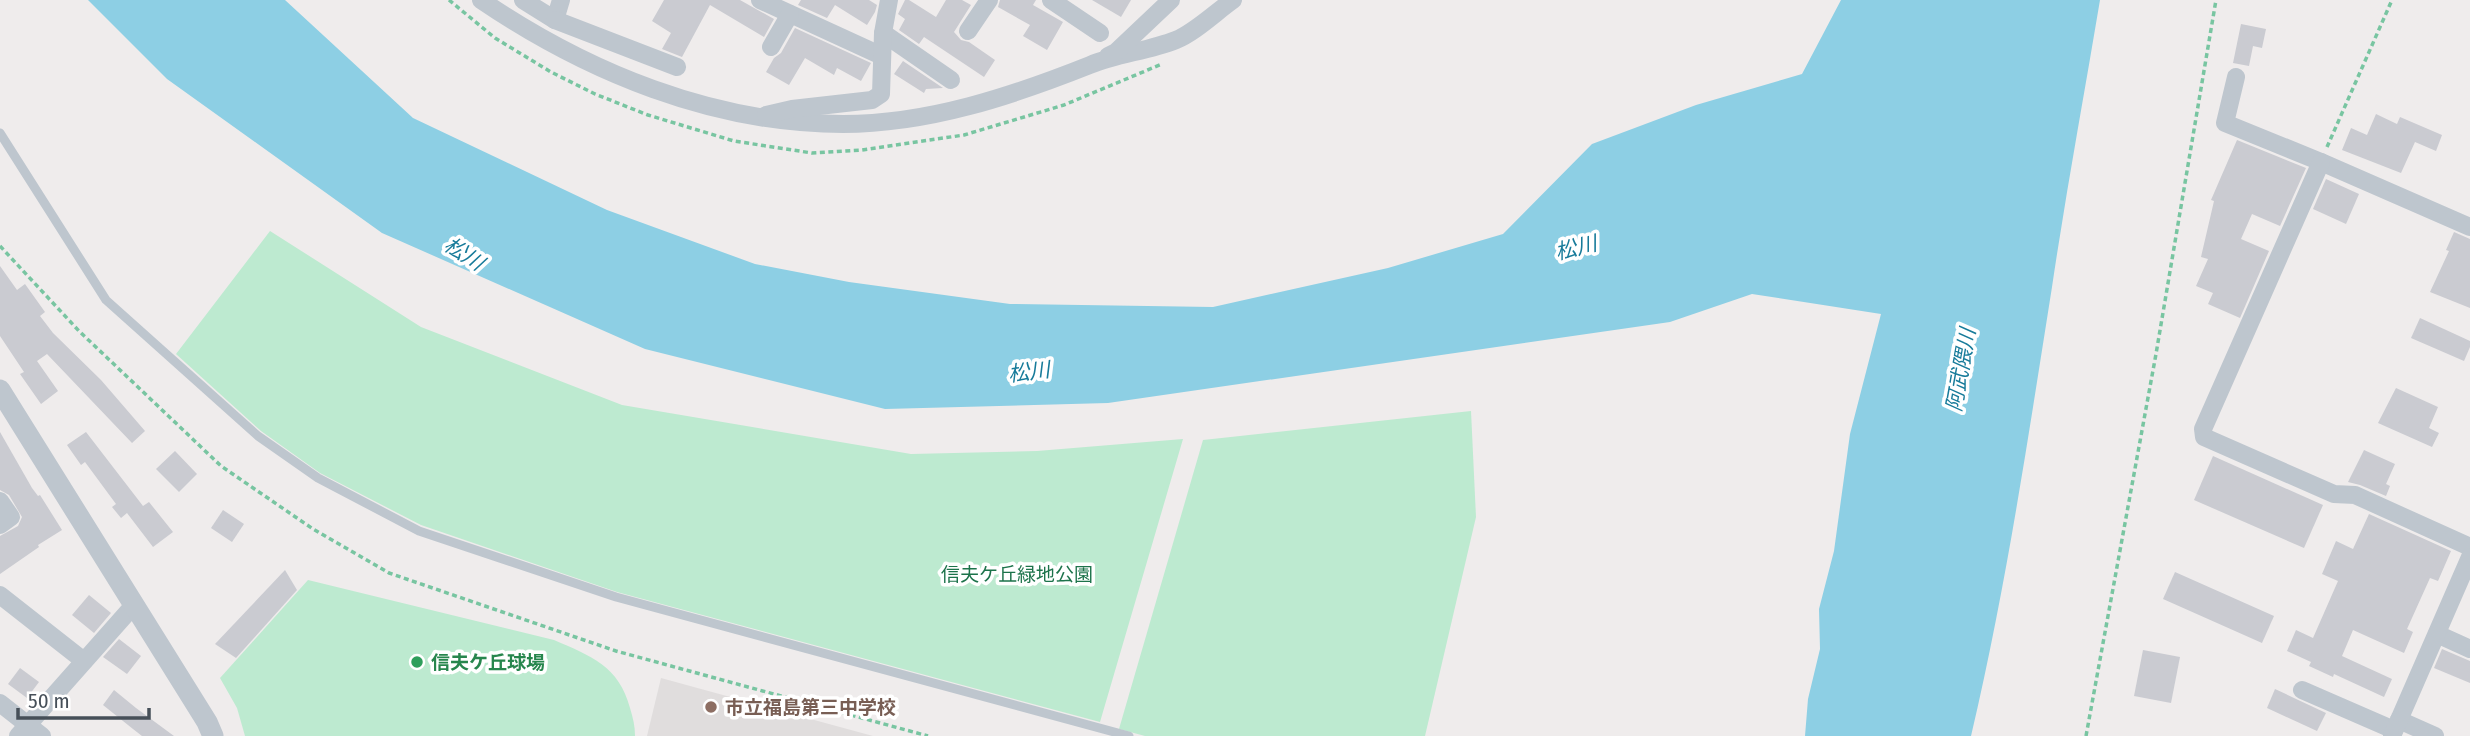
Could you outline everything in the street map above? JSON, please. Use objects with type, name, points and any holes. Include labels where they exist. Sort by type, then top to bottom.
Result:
[{"type":"street","points":[[481,0],[547,42],[597,67],[676,97],[771,121],[844,124],[912,118],[980,104],[1029,89],[1093,64],[1178,39],[1233,0]]},
{"type":"street","points":[[523,0],[555,20],[677,67]]},
{"type":"street","points":[[555,20],[561,0]]},
{"type":"street","points":[[760,0],[882,55]]},
{"type":"street","points":[[755,117],[792,109],[872,100],[881,94],[883,33],[889,0]]},
{"type":"street","points":[[968,31],[989,0]]},
{"type":"street","points":[[1051,0],[1100,33]]},
{"type":"street","points":[[1093,64],[1116,52],[1171,0]]},
{"type":"street","points":[[771,47],[790,14]]},
{"type":"street","points":[[883,33],[951,80]]},
{"type":"street","points":[[2236,77],[2225,123],[2470,227]]},
{"type":"street","points":[[2321,162],[2203,429],[2204,437],[2334,495],[2355,495],[2470,547]]},
{"type":"street","points":[[0,390],[7,416],[134,605],[213,736]]},
{"type":"street","points":[[0,500],[11,517],[0,525]]},
{"type":"street","points":[[2395,729],[2470,557]]},
{"type":"street","points":[[0,595],[84,661]]},
{"type":"street","points":[[0,703],[30,732],[84,661],[134,605]]},
{"type":"street","points":[[2437,634],[2470,649]]},
{"type":"street","points":[[2302,690],[2395,729],[2435,736]]},
{"type":"lane","points":[[0,133],[106,300],[258,436],[318,478],[419,530],[616,597],[1129,736]]},
{"type":"path","points":[[2086,736],[2156,354],[2216,0]]},
{"type":"path","points":[[2321,162],[2392,0]]},
{"type":"shaded area","name":"市立福島第三中学校","points":[[661,678],[873,736],[647,736]]},
{"type":"green space","name":"信夫ケ丘緑地公園","points":[[270,231],[421,327],[622,405],[911,454],[1037,451],[1183,439],[1100,722],[617,592],[421,525],[320,473],[261,431],[176,354]]},
{"type":"green space","points":[[1471,411],[1476,517],[1425,736],[1145,736],[1119,729],[1203,440]]},
{"type":"green space","name":"信夫ケ丘球場","points":[[308,580],[554,640],[580,651],[602,664],[619,682],[630,708],[635,736],[245,736],[237,708],[220,678]]},
{"type":"water","points":[[88,0],[285,0],[413,118],[607,210],[755,264],[849,282],[1010,304],[1213,307],[1388,268],[1503,234],[1592,144],[1696,105],[1802,74],[1841,0],[2100,0],[2016,513],[1971,736],[1805,736],[1808,699],[1820,649],[1819,609],[1834,551],[1850,434],[1881,314],[1752,294],[1670,322],[1108,403],[885,409],[645,349],[382,233],[167,79]]},
{"type":"building","points":[[664,0],[740,0],[774,19],[764,37],[710,5],[682,57],[662,49],[671,33],[652,21]]},
{"type":"building","points":[[801,0],[869,0],[877,5],[867,25],[835,5],[827,18],[798,5]]},
{"type":"building","points":[[905,0],[936,17],[946,0],[962,0],[971,5],[954,32],[961,40],[969,42],[995,60],[984,77],[924,37],[919,44],[899,30],[905,19],[898,14]]},
{"type":"building","points":[[1000,0],[1036,0],[1033,5],[1063,22],[1047,50],[1023,36],[1030,25],[998,7]]},
{"type":"building","points":[[1092,0],[1131,0],[1121,17]]},
{"type":"building","points":[[2241,24],[2266,29],[2262,48],[2253,46],[2249,66],[2233,63]]},
{"type":"building","points":[[795,28],[871,63],[861,81],[837,68],[834,75],[805,58],[789,85],[766,72]]},
{"type":"building","points":[[903,61],[943,88],[926,89],[924,93],[894,74]]},
{"type":"building","points":[[2376,114],[2397,124],[2400,117],[2442,135],[2436,151],[2415,142],[2401,173],[2342,150],[2351,128],[2367,135]]},
{"type":"building","points":[[2237,140],[2306,168],[2280,226],[2252,214],[2241,239],[2269,251],[2240,318],[2208,304],[2213,293],[2196,286],[2208,259],[2201,257],[2214,201],[2211,200]]},
{"type":"building","points":[[2326,179],[2359,194],[2346,224],[2313,209]]},
{"type":"building","points":[[2454,232],[2470,239],[2470,308],[2430,292],[2449,251],[2446,250]]},
{"type":"building","points":[[0,266],[17,290],[25,284],[45,312],[40,316],[53,333],[101,380],[145,431],[132,443],[47,354],[37,361],[58,391],[41,404],[20,374],[24,372],[0,336]]},
{"type":"building","points":[[2420,318],[2470,341],[2464,361],[2411,338]]},
{"type":"building","points":[[2396,388],[2438,407],[2429,428],[2439,433],[2432,447],[2378,423]]},
{"type":"building","points":[[0,432],[32,488],[40,495],[62,530],[0,574],[0,536],[18,526],[22,517],[9,495],[0,490]]},
{"type":"building","points":[[86,432],[143,506],[149,502],[173,532],[153,547],[127,513],[121,518],[112,507],[116,504],[85,462],[81,465],[67,445]]},
{"type":"building","points":[[2364,450],[2395,464],[2386,484],[2390,486],[2386,496],[2348,482]]},
{"type":"building","points":[[175,451],[197,474],[179,492],[156,469]]},
{"type":"building","points":[[2213,456],[2323,505],[2304,548],[2194,500]]},
{"type":"building","points":[[223,510],[244,524],[232,542],[211,528]]},
{"type":"building","points":[[2369,514],[2451,551],[2438,581],[2430,578],[2407,629],[2413,632],[2404,653],[2353,630],[2342,656],[2392,679],[2384,697],[2334,674],[2333,677],[2309,666],[2311,662],[2287,651],[2296,630],[2313,638],[2338,581],[2322,574],[2336,541],[2353,549]]},
{"type":"building","points":[[285,570],[297,590],[236,658],[215,644]]},
{"type":"building","points":[[2175,572],[2274,616],[2262,643],[2163,599]]},
{"type":"building","points":[[89,595],[111,613],[94,633],[72,615]]},
{"type":"building","points":[[119,639],[141,656],[127,674],[103,657]]},
{"type":"building","points":[[2442,649],[2470,661],[2470,683],[2434,668]]},
{"type":"building","points":[[2143,650],[2180,657],[2171,703],[2134,696]]},
{"type":"building","points":[[20,668],[39,682],[27,698],[8,684]]},
{"type":"building","points":[[2275,689],[2326,713],[2317,731],[2267,708]]},
{"type":"building","points":[[114,690],[174,736],[142,736],[103,705]]},
{"type":"place","name":"信夫ケ丘球場","points":[[417,662]]},
{"type":"place","name":"市立福島第三中学校","points":[[711,707]]},
{"type":"water label","name":"松川","points":[[1576,248]]},
{"type":"water label","name":"松川","points":[[464,254]]},
{"type":"water label","name":"阿武隈川","points":[[1961,370]]},
{"type":"water label","name":"松川","points":[[1029,372]]}]
